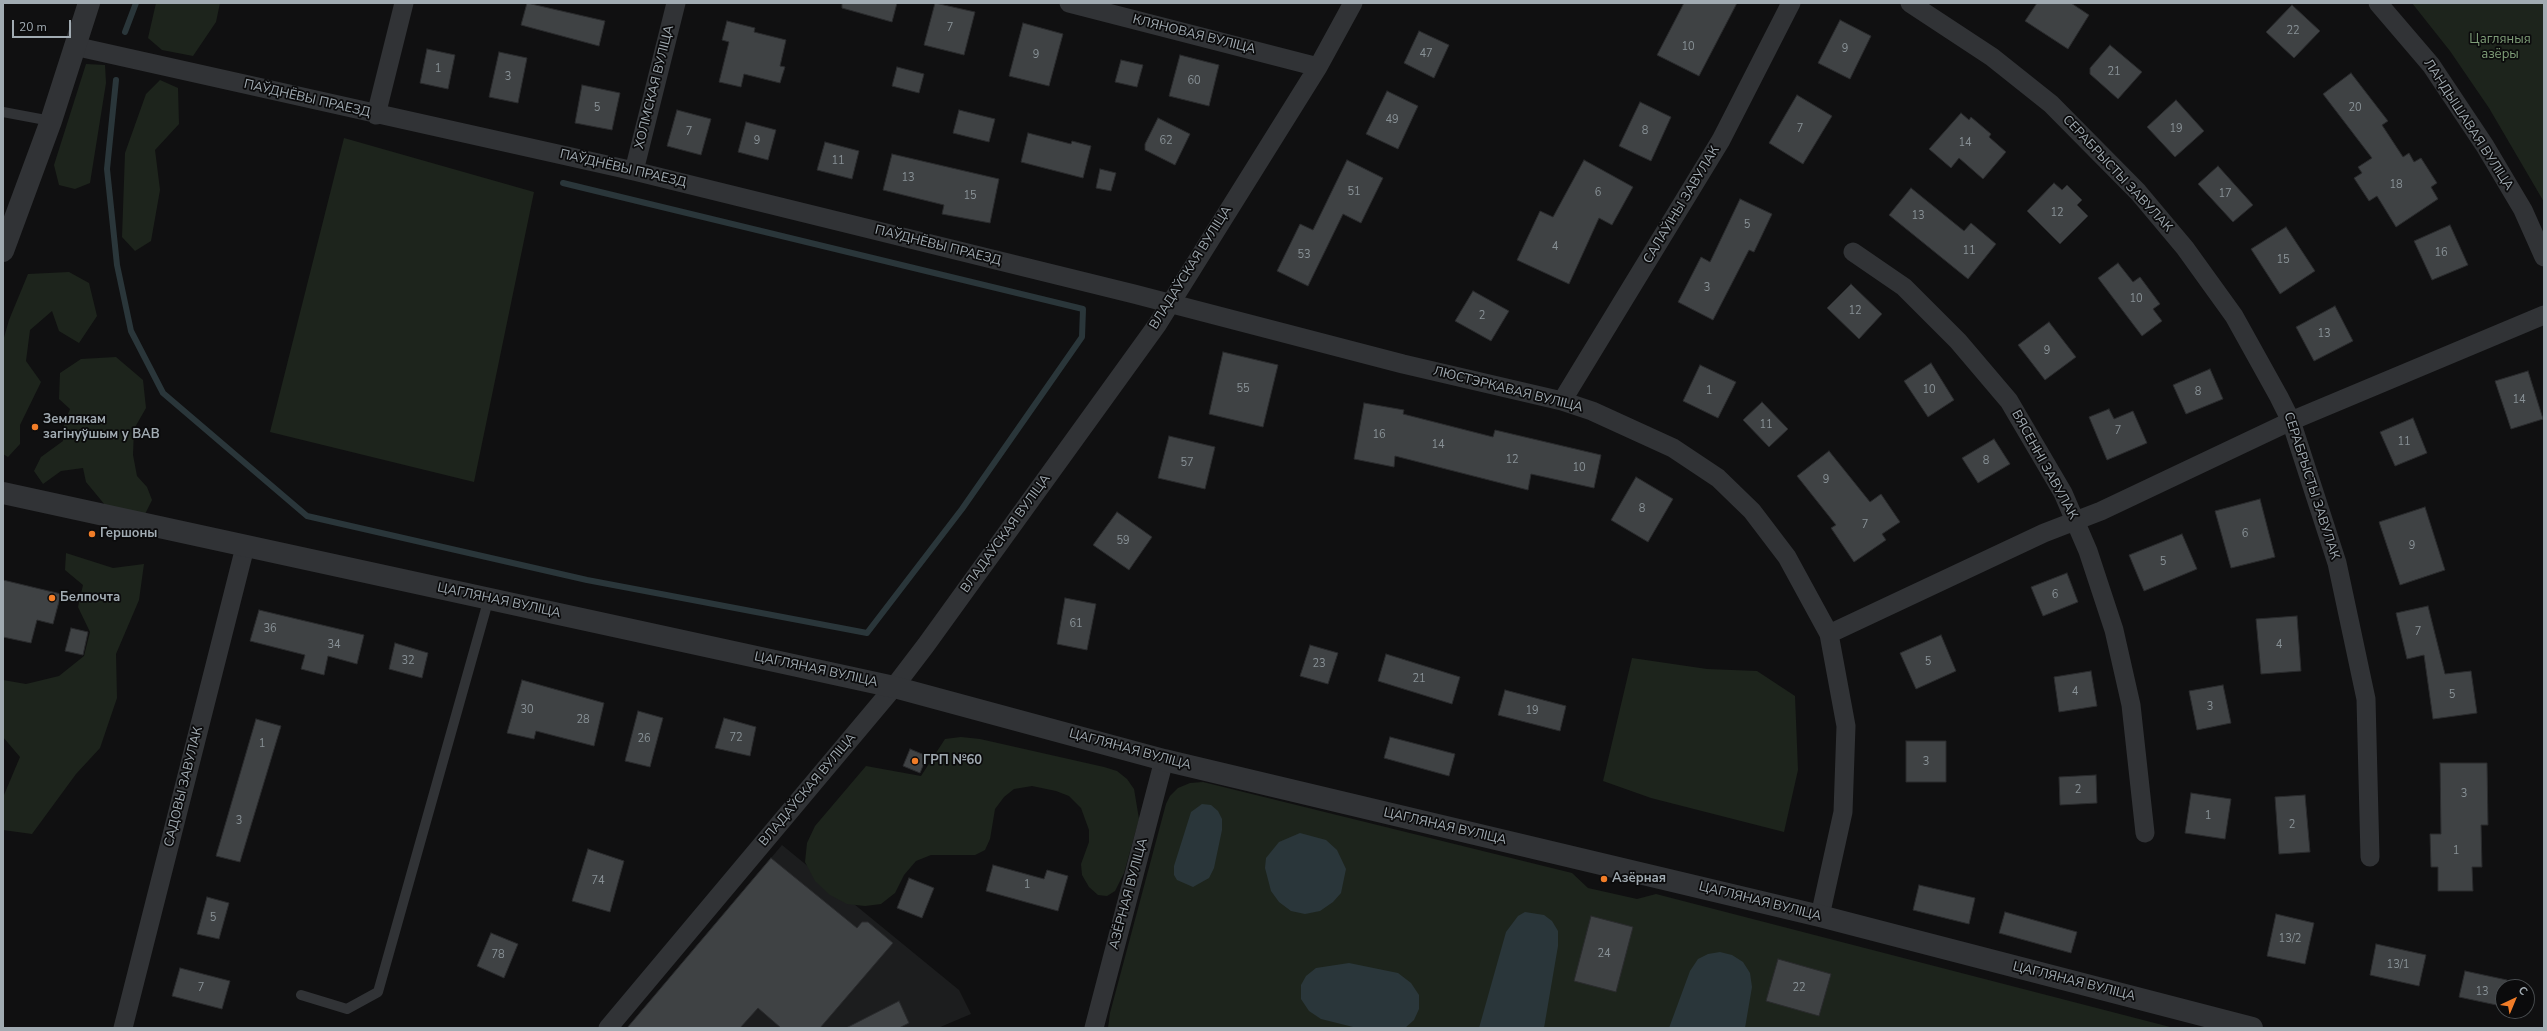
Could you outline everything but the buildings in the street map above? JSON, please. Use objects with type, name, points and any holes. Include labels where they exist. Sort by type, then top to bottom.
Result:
[{"type":"street","points":[[3,251],[51,121],[89,3]]},
{"type":"street","points":[[376,115],[404,3]]},
{"type":"street","name":"ХОЛМСКАЯ ВУЛІЦА","points":[[634,171],[676,3]]},
{"type":"street","name":"КЛЯНОВАЯ ВУЛІЦА","points":[[1069,3],[1318,67]]},
{"type":"street","name":"ВЛАДАЎСКАЯ ВУЛІЦА","points":[[608,1028],[894,687],[1157,325],[1318,67],[1353,3]]},
{"type":"street","name":"САЛАЎІНЫ ЗАВУЛАК","points":[[1562,401],[1721,140],[1791,3]]},
{"type":"street","name":"СЕРАБРЫСТЫ ЗАВУЛАК","points":[[1910,3],[1992,58],[2051,104],[2138,192],[2185,248],[2234,316],[2292,421],[2337,563],[2366,699],[2370,857]]},
{"type":"street","name":"ЛАНДЫШАВАЯ ВУЛІЦА","points":[[2378,3],[2431,65],[2485,146],[2523,210],[2544,257]]},
{"type":"street","name":"ПАЎДНЁВЫ ПРАЕЗД","points":[[74,46],[376,115],[634,171],[1170,303]]},
{"type":"street","name":"ВЯСЕННІ ЗАВУЛАК","points":[[1853,252],[1904,287],[1958,341],[2009,401],[2063,493],[2076,521],[2114,630],[2131,705],[2146,833]]},
{"type":"street","name":"ЛЮСТЭРКАВАЯ ВУЛІЦА","points":[[1170,303],[1395,362],[1562,401],[1592,411],[1673,448],[1718,478],[1752,511],[1787,557],[1829,634],[1846,726],[1846,741],[1843,812],[1820,916]]},
{"type":"street","points":[[1829,634],[2044,533],[2076,521],[2292,421],[2544,315]]},
{"type":"street","name":"ЦАГЛЯНАЯ ВУЛІЦА","points":[[3,492],[245,547],[490,598],[894,687],[1164,760],[1820,916],[2252,1028]]},
{"type":"street","name":"САДОВЫ ЗАВУЛАК","points":[[123,1028],[245,547]]},
{"type":"street","name":"АЗЁРНАЯ ВУЛІЦА","points":[[1094,1028],[1164,760]]},
{"type":"lane","points":[[3,112],[51,121]]},
{"type":"lane","points":[[301,995],[347,1009],[378,992],[490,598]]},
{"type":"shaded area","points":[[1202,804],[1211,805],[1218,811],[1222,819],[1222,830],[1214,868],[1209,878],[1193,887],[1177,880],[1174,875],[1174,866],[1191,812]]},
{"type":"shaded area","points":[[1300,833],[1326,840],[1337,850],[1346,869],[1341,893],[1333,902],[1320,911],[1305,914],[1291,911],[1279,902],[1271,891],[1265,868],[1266,858],[1279,842]]},
{"type":"shaded area","points":[[782,845],[959,990],[971,1014],[938,1028],[627,1028]]},
{"type":"shaded area","points":[[1525,912],[1544,915],[1552,921],[1558,931],[1558,946],[1544,1028],[1479,1028],[1506,932],[1518,916]]},
{"type":"shaded area","points":[[1720,952],[1732,955],[1743,962],[1750,973],[1752,987],[1745,1028],[1669,1028],[1690,971],[1698,959],[1708,954]]},
{"type":"shaded area","points":[[1349,963],[1398,973],[1411,983],[1419,995],[1419,1009],[1414,1020],[1405,1028],[1357,1028],[1321,1019],[1309,1011],[1301,999],[1301,985],[1306,976],[1316,968]]},
{"type":"green space","points":[[156,3],[220,3],[216,22],[193,56],[162,50],[148,38]]},
{"type":"green space","name":"Цагляныя азёры","points":[[2412,3],[2544,3],[2544,202],[2489,108],[2450,51]]},
{"type":"green space","points":[[86,64],[105,65],[106,83],[90,183],[75,189],[59,185],[54,165]]},
{"type":"green space","points":[[160,80],[178,88],[179,124],[155,150],[160,190],[151,241],[135,251],[122,237],[125,153],[146,94]]},
{"type":"green space","points":[[344,138],[534,192],[474,482],[270,432]]},
{"type":"green space","points":[[69,272],[89,283],[97,316],[79,343],[59,331],[52,311],[30,330],[26,361],[41,382],[20,425],[20,444],[8,457],[3,454],[3,341],[9,320],[28,274]]},
{"type":"green space","points":[[116,357],[143,380],[146,408],[134,429],[133,455],[137,476],[147,487],[152,500],[144,516],[110,511],[86,482],[83,468],[61,471],[43,484],[34,471],[41,457],[63,441],[64,424],[70,409],[59,399],[60,373],[81,359]]},
{"type":"green space","points":[[66,553],[113,568],[144,564],[139,600],[116,654],[117,698],[100,748],[76,774],[32,834],[3,830],[4,795],[20,757],[3,737],[3,680],[26,684],[59,676],[84,656],[90,632],[78,607],[83,585],[65,570]]},
{"type":"green space","points":[[1632,658],[1707,669],[1757,671],[1795,696],[1798,770],[1784,832],[1651,798],[1603,781]]},
{"type":"green space","points":[[961,737],[980,739],[1104,767],[1117,771],[1127,779],[1134,789],[1139,819],[1124,873],[1115,891],[1107,896],[1098,895],[1089,887],[1082,875],[1081,864],[1089,842],[1089,830],[1081,808],[1069,796],[1056,791],[1032,786],[1014,789],[1004,797],[995,809],[990,839],[985,850],[975,855],[931,855],[916,861],[904,875],[895,893],[881,904],[865,906],[847,904],[830,895],[815,881],[805,862],[807,843],[815,826],[866,766],[921,776],[945,739]]},
{"type":"green space","points":[[1203,782],[1572,873],[1588,888],[1637,899],[1656,894],[2174,1028],[1108,1028],[1110,1013],[1166,804],[1170,796],[1178,788],[1190,783]]},
{"type":"waterway","points":[[125,32],[136,3]]},
{"type":"waterway","points":[[116,80],[107,169],[117,265],[131,331],[163,393],[307,516],[587,580],[867,633],[962,509],[1082,337],[1083,309],[563,183]]},
{"type":"place","name":"Землякам загінуўшым у ВАВ","points":[[35,427]]},
{"type":"place","name":"Гершоны","points":[[92,534]]},
{"type":"place","name":"Белпочта","points":[[52,598]]},
{"type":"place","name":"ГРП №60","points":[[915,761]]},
{"type":"place","name":"Азёрная","points":[[1604,879]]}]
